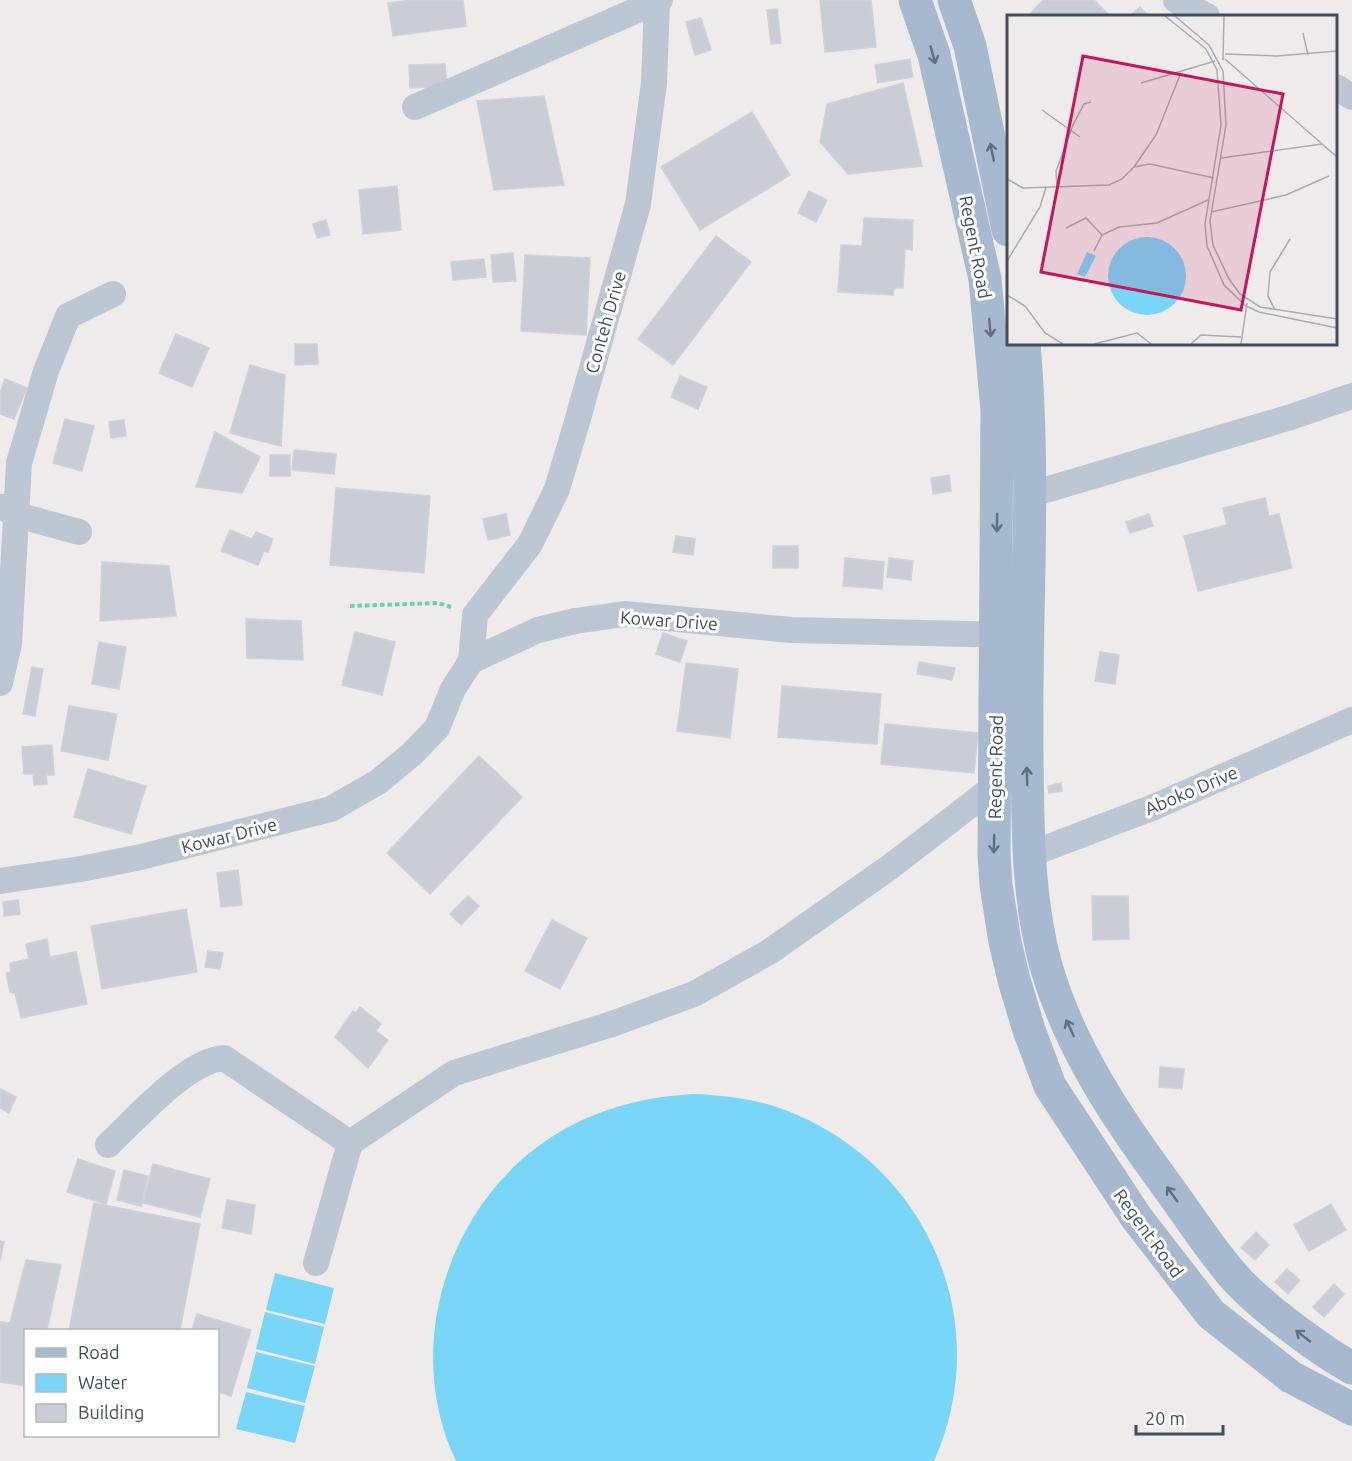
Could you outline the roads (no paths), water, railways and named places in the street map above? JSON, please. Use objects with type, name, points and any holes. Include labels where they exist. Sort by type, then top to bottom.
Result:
[{"type":"main road","name":"Regent Road","points":[[915,0],[934,55],[985,279],[997,410],[1028,855],[1035,917],[1047,967],[1062,1011],[1089,1070],[1119,1118],[1232,1275],[1260,1302],[1324,1353],[1352,1368]]},
{"type":"main road","name":"Regent Road","points":[[954,0],[970,46],[1007,225]]},
{"type":"main road","name":"Regent Road","points":[[1024,345],[1029,495],[995,786],[994,864],[1005,942],[1029,1030],[1050,1086],[1136,1217],[1210,1314],[1291,1377],[1352,1409]]},
{"type":"street","points":[[1176,0],[1205,15]]},
{"type":"street","points":[[415,107],[658,1]]},
{"type":"street","name":"Conteh Drive","points":[[471,661],[475,615],[530,544],[557,489],[638,204],[654,83],[658,1]]},
{"type":"street","points":[[1337,88],[1352,97]]},
{"type":"street","points":[[0,683],[9,644],[9,510],[19,463],[46,371],[68,316],[113,294]]},
{"type":"street","points":[[1029,495],[1292,417],[1352,396]]},
{"type":"street","points":[[9,510],[79,532]]},
{"type":"street","name":"Kowar Drive","points":[[0,881],[141,857],[332,809],[378,782],[412,754],[436,728],[453,689],[471,661],[538,630],[575,621],[625,614],[791,630],[1012,635]]},
{"type":"street","name":"Aboko Drive","points":[[1028,855],[1154,807],[1352,720]]},
{"type":"street","points":[[316,1263],[350,1143],[454,1073],[612,1024],[693,994],[769,952],[890,867],[995,786]]},
{"type":"street","points":[[108,1145],[170,1087],[202,1063],[224,1058],[350,1143]]},
{"type":"water","points":[[693,1094],[745,1099],[795,1114],[842,1140],[882,1173],[914,1213],[938,1258],[952,1306],[957,1357],[951,1409],[934,1461],[456,1461],[440,1417],[433,1370],[435,1324],[446,1278],[463,1235],[488,1196],[520,1161],[574,1124],[623,1105]]},
{"type":"water","points":[[275,1273],[334,1288],[325,1324],[266,1310]]},
{"type":"water","points":[[265,1312],[324,1327],[315,1364],[256,1349]]},
{"type":"water","points":[[256,1352],[315,1366],[305,1403],[247,1388]]},
{"type":"water","points":[[246,1392],[305,1406],[295,1443],[236,1429]]}]
